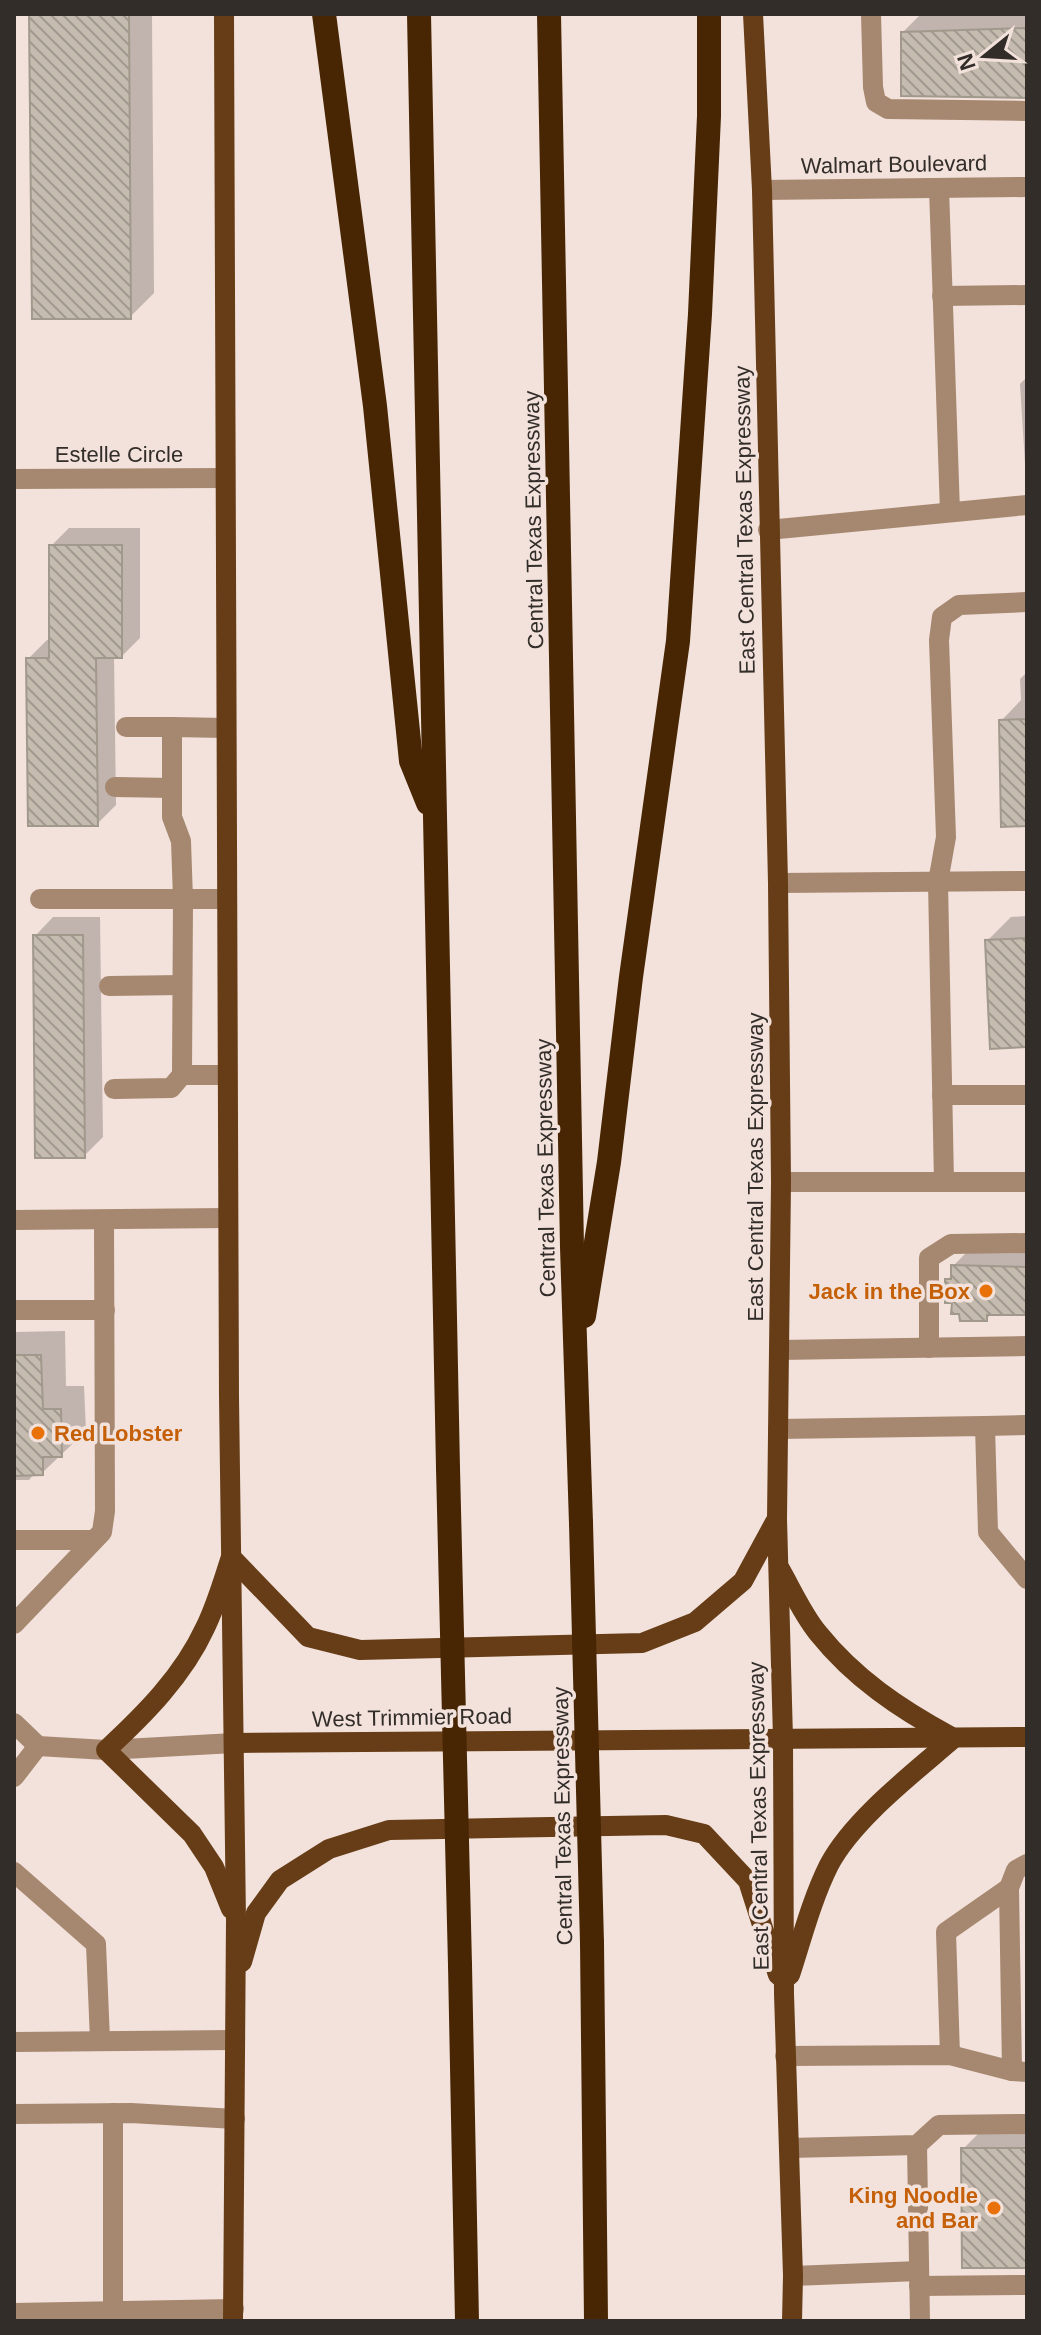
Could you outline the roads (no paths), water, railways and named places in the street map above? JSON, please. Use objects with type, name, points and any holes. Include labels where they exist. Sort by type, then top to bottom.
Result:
[{"type":"highway","points":[[324,14],[375,406],[411,761],[434,820]]},
{"type":"highway","points":[[419,14],[467,2321]]},
{"type":"highway","name":"Central Texas Expressway","points":[[549,14],[575,1374],[592,1943],[596,2321]]},
{"type":"highway","points":[[575,1374],[609,1162],[631,977],[678,641],[700,314],[709,116],[709,14]]},
{"type":"main road","points":[[224,14],[227,1075],[236,1921],[234,2315]]},
{"type":"main road","name":"East Central Texas Expressway","points":[[753,14],[762,190],[778,883],[781,1182],[777,1519],[792,2321]]},
{"type":"main road","points":[[231,1557],[308,1637],[360,1650],[642,1643],[695,1622],[743,1581],[777,1519]]},
{"type":"main road","points":[[231,1557],[205,1629],[184,1664],[137,1722],[106,1750],[192,1834],[214,1867],[236,1921]]},
{"type":"main road","points":[[778,1566],[817,1632],[861,1678],[904,1711],[954,1738],[864,1819],[830,1863],[784,1994]]},
{"type":"main road","name":"West Trimmier Road","points":[[234,1743],[1027,1737]]},
{"type":"main road","points":[[234,1990],[256,1913],[280,1880],[329,1849],[389,1830],[666,1825],[704,1834],[748,1881],[784,1994]]},
{"type":"street","points":[[871,14],[876,102],[888,109],[1027,111]]},
{"type":"street","name":"Walmart Boulevard","points":[[762,190],[1027,187]]},
{"type":"street","points":[[939,188],[950,512]]},
{"type":"street","points":[[942,296],[1027,295]]},
{"type":"street","name":"Estelle Circle","points":[[14,479],[224,478]]},
{"type":"street","points":[[768,530],[1027,505]]},
{"type":"street","points":[[944,1182],[938,882],[946,837],[939,640],[942,617],[959,605],[1027,602]]},
{"type":"street","points":[[126,727],[226,728]]},
{"type":"street","points":[[114,1089],[171,1088],[182,1075],[183,899],[181,841],[172,817],[172,727]]},
{"type":"street","points":[[115,787],[172,788]]},
{"type":"street","points":[[778,883],[1027,881]]},
{"type":"street","points":[[40,899],[226,899]]},
{"type":"street","points":[[109,986],[182,985]]},
{"type":"street","points":[[182,1075],[227,1075]]},
{"type":"street","points":[[942,1095],[1027,1095]]},
{"type":"street","points":[[781,1182],[1027,1182]]},
{"type":"street","points":[[14,1220],[228,1218]]},
{"type":"street","points":[[14,1624],[102,1532],[105,1511],[104,1220]]},
{"type":"street","points":[[929,1348],[929,1258],[951,1244],[1027,1243]]},
{"type":"street","points":[[14,1310],[105,1310]]},
{"type":"street","points":[[779,1350],[1027,1346]]},
{"type":"street","points":[[778,1429],[1027,1425]]},
{"type":"street","points":[[985,1426],[988,1532],[1027,1579]]},
{"type":"street","points":[[14,1540],[94,1540]]},
{"type":"street","points":[[14,1723],[38,1746],[14,1777]]},
{"type":"street","name":"West Trimmier Road","points":[[38,1746],[106,1750],[234,1743]]},
{"type":"street","points":[[785,2056],[950,2055],[1020,2072],[1009,1888],[1016,1870],[1027,1864]]},
{"type":"street","points":[[14,1872],[96,1944],[100,2040]]},
{"type":"street","points":[[950,2055],[946,1932],[1009,1888]]},
{"type":"street","points":[[14,2042],[233,2040]]},
{"type":"street","points":[[14,2114],[113,2113],[235,2119]]},
{"type":"street","points":[[113,2113],[113,2311]]},
{"type":"street","points":[[789,2148],[917,2145],[939,2125],[1027,2124]]},
{"type":"street","points":[[917,2145],[920,2321]]},
{"type":"street","points":[[793,2276],[919,2278],[1027,2285]]},
{"type":"street","points":[[14,2313],[113,2311],[234,2315]]},
{"type":"place","name":"Jack in the Box","points":[[986,1291]]},
{"type":"place","name":"Red Lobster","points":[[38,1433]]},
{"type":"place","name":"King Noodle and Bar","points":[[994,2208]]}]
